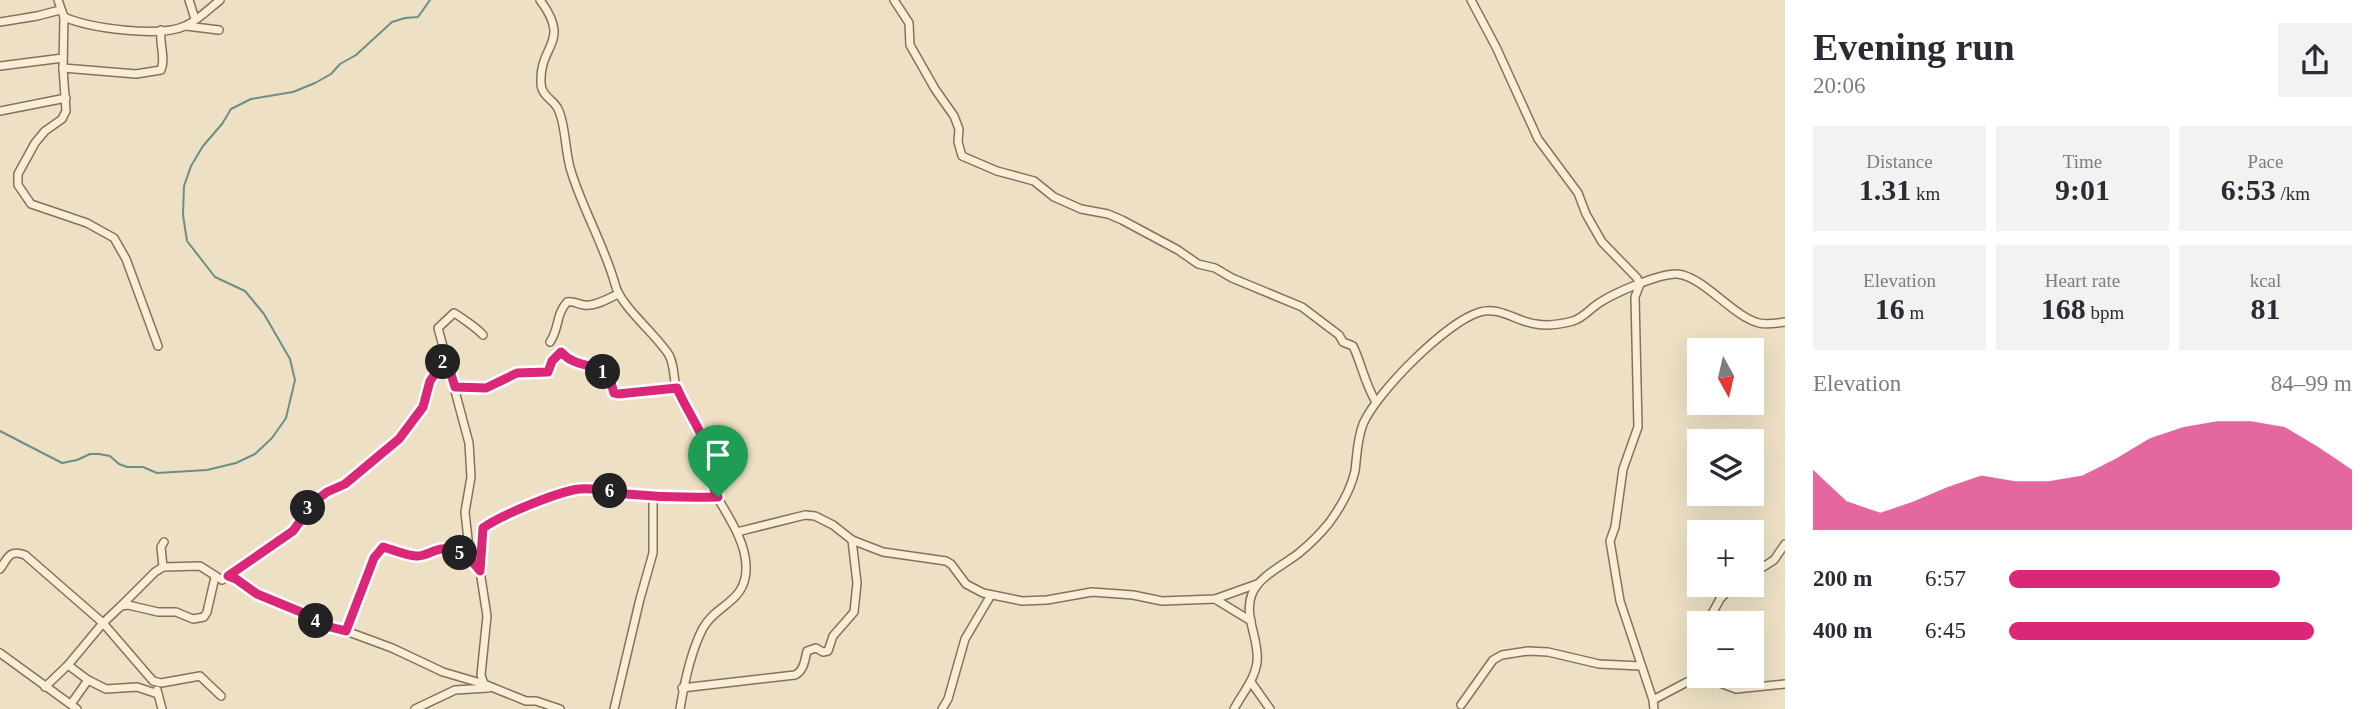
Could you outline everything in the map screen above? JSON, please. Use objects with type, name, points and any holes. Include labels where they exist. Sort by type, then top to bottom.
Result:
[{"type":"street","points":[[58,0],[62,13],[65,114],[41,134],[35,143],[18,174],[18,186],[31,204],[87,223],[114,238],[126,259],[158,346]]},
{"type":"street","points":[[189,0],[195,19]]},
{"type":"street","points":[[186,26],[220,0]]},
{"type":"street","points":[[540,0],[555,25],[556,32],[543,71],[542,90],[558,108],[570,170],[613,271],[618,293],[671,359],[677,388],[711,458],[713,490],[737,532],[745,557],[744,580],[733,601],[708,621],[702,631],[682,688],[680,709]]},
{"type":"street","points":[[894,0],[909,23],[910,45],[954,116],[962,156],[997,171],[1034,181],[1054,197],[1081,209],[1108,214],[1178,250],[1198,264],[1215,268],[1232,278],[1302,307],[1339,335],[1343,342],[1353,346],[1363,368],[1367,389],[1376,402]]},
{"type":"street","points":[[1471,0],[1496,47],[1538,139],[1578,193],[1602,242],[1640,284],[1635,297],[1638,427],[1623,469],[1611,541],[1620,601],[1654,705],[1687,682]]},
{"type":"street","points":[[0,22],[62,13],[93,27],[161,30],[186,26],[219,30]]},
{"type":"street","points":[[63,68],[136,74],[161,70],[164,65],[159,41],[161,30]]},
{"type":"street","points":[[0,66],[63,58]]},
{"type":"street","points":[[0,111],[66,99]]},
{"type":"street","points":[[737,532],[804,515],[815,516],[834,525],[852,540],[899,555],[946,561],[966,584],[991,595],[1022,601],[1047,600],[1092,592],[1133,595],[1162,601],[1215,600],[1258,584],[1299,553],[1329,523],[1349,488],[1360,434],[1376,402],[1434,342],[1478,313],[1496,311],[1537,324],[1572,321],[1602,300],[1640,284],[1675,274],[1686,276],[1751,319],[1763,324],[1785,322]]},
{"type":"street","points":[[550,342],[555,334],[559,311],[568,302],[593,304],[618,293]]},
{"type":"street","points":[[472,560],[465,512],[471,477],[469,443],[439,328],[454,313],[469,325],[478,328],[483,335]]},
{"type":"street","points":[[455,387],[486,388],[517,373],[548,372],[552,361],[561,352],[577,364],[591,366],[609,376],[614,393],[677,388]]},
{"type":"street","points":[[46,687],[103,623],[155,572],[163,567],[200,566],[222,580],[293,531],[315,501],[345,484],[399,439],[423,407],[430,381],[446,358]]},
{"type":"street","points":[[484,684],[481,665],[487,616],[480,571],[483,528],[508,514],[573,490],[597,489],[653,496],[718,497]]},
{"type":"street","points":[[614,709],[653,553],[653,496]]},
{"type":"street","points":[[682,688],[795,675],[803,665],[807,651],[816,648],[823,652],[828,651],[833,636],[854,612],[857,583],[852,540]]},
{"type":"street","points":[[163,567],[161,547],[164,542]]},
{"type":"street","points":[[1764,566],[1774,560],[1785,544]]},
{"type":"street","points":[[346,631],[380,548],[418,557],[441,548],[447,549],[465,555],[480,571]]},
{"type":"street","points":[[0,569],[12,553],[25,555],[121,641],[144,673],[156,682],[162,709]]},
{"type":"street","points":[[228,576],[257,594],[313,617],[322,625],[392,648],[430,667],[526,701],[536,701],[560,709]]},
{"type":"street","points":[[121,606],[176,612],[193,619],[201,618],[207,612],[215,577]]},
{"type":"street","points":[[1234,709],[1251,682],[1257,663],[1250,598],[1258,584]]},
{"type":"street","points":[[942,709],[948,699],[965,639],[991,595]]},
{"type":"street","points":[[1215,600],[1251,621]]},
{"type":"street","points":[[1461,705],[1493,660],[1502,655],[1528,651],[1548,652],[1599,664],[1641,666]]},
{"type":"street","points":[[0,653],[74,707],[88,680]]},
{"type":"street","points":[[68,665],[106,689],[137,687],[158,694]]},
{"type":"street","points":[[156,682],[200,676],[221,696]]},
{"type":"street","points":[[1251,682],[1270,709]]},
{"type":"street","points":[[1764,686],[1785,684]]},
{"type":"street","points":[[415,709],[455,690],[493,688]]},
{"type":"waterway","points":[[0,431],[62,463],[90,454],[99,454],[110,456],[127,467],[143,467],[157,473],[207,470],[236,463],[255,454],[272,438],[286,418],[295,380],[290,359],[264,314],[245,291],[215,277],[187,241],[183,215],[184,186],[191,166],[231,109],[251,99],[293,92],[315,83],[356,55],[392,22],[418,17],[430,0]]},
{"type":"route","points":[[561,352],[577,364],[591,366],[609,376],[614,393],[626,395],[677,388],[707,447],[711,458],[713,490],[718,497],[679,498],[597,489],[573,490],[508,514],[483,528],[480,571],[465,555],[447,549],[441,548],[418,557],[380,548],[346,631],[322,625],[313,617],[257,594],[228,576],[293,531],[315,501],[345,484],[380,452],[399,439],[423,407],[430,381],[446,358],[455,387],[486,388],[517,373],[548,372],[552,361],[561,352]]}]
